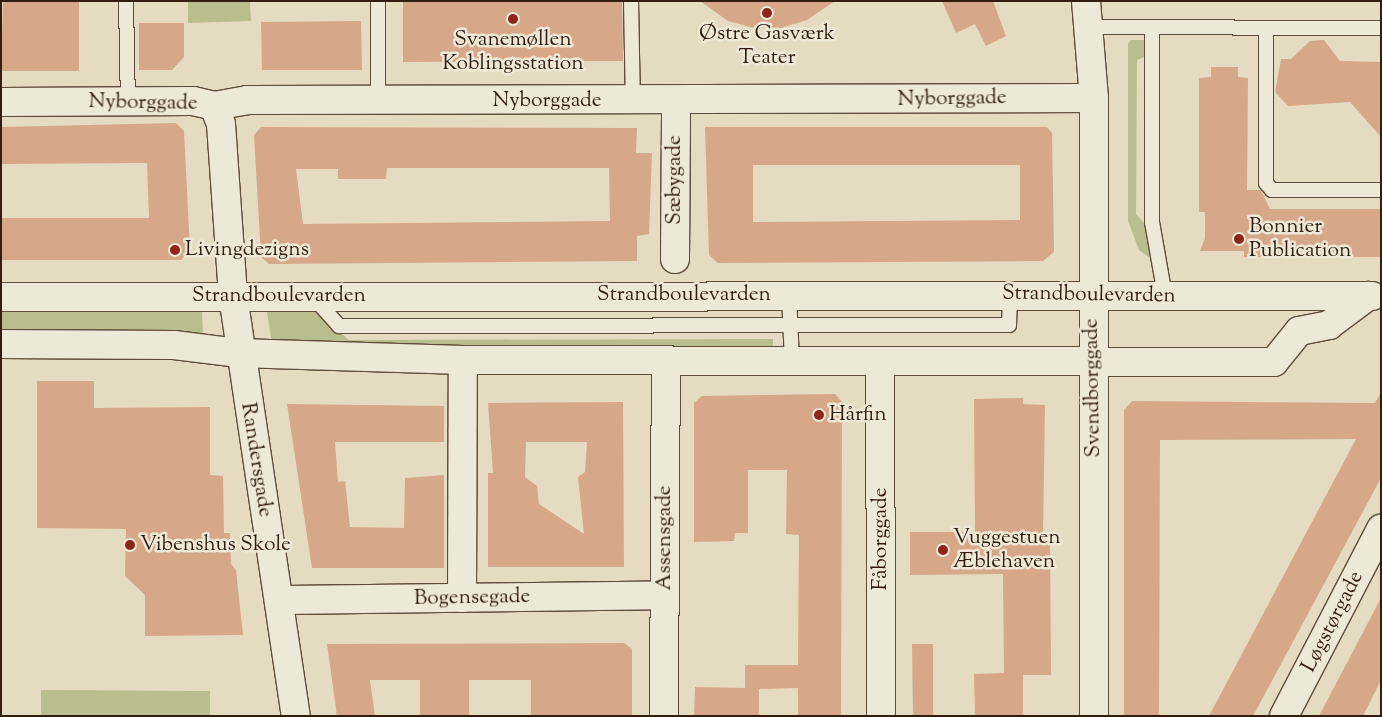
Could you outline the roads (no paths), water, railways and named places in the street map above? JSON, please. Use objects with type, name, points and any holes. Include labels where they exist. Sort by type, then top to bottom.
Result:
[{"type":"street","name":"Svendborggade","points":[[1087,14],[1094,98],[1092,295],[1094,364],[1094,716]]},
{"type":"street","name":"Nyborggade","points":[[1,102],[193,101],[214,106],[247,100],[676,101],[1094,98]]},
{"type":"street","name":"Sæbygade","points":[[675,259],[676,101]]},
{"type":"street","points":[[214,106],[221,124],[233,296]]},
{"type":"street","name":"Strandboulevarden","points":[[1,297],[1010,294],[1374,297]]},
{"type":"street","name":"Randersgade","points":[[233,296],[238,352],[296,716]]},
{"type":"street","name":"Strandboulevarden","points":[[1,344],[174,344],[238,352],[463,360],[880,361],[1094,364],[1274,362],[1299,331],[1329,325],[1374,297]]},
{"type":"street","points":[[462,598],[463,360]]},
{"type":"street","name":"Assensgade","points":[[664,716],[666,361]]},
{"type":"street","name":"Fåborggade","points":[[880,361],[880,716]]},
{"type":"street","name":"Løgstørgade","points":[[1284,716],[1381,529]]},
{"type":"street","name":"Bogensegade","points":[[279,600],[664,595]]},
{"type":"lane","points":[[126,1],[128,101]]},
{"type":"lane","points":[[378,1],[378,100]]},
{"type":"lane","points":[[631,1],[633,101]]},
{"type":"lane","points":[[1087,14],[1152,27],[1381,28]]},
{"type":"lane","points":[[1152,27],[1152,222],[1165,296]]},
{"type":"lane","points":[[1266,28],[1266,183],[1272,190],[1381,190]]},
{"type":"lane","points":[[312,296],[339,326],[790,326],[1009,325],[1010,294]]},
{"type":"lane","points":[[788,295],[792,361]]},
{"type":"place","name":"Østre Gasværk Teater","points":[[767,13]]},
{"type":"place","name":"Svanemøllen Koblingsstation","points":[[513,19]]},
{"type":"place","name":"Bonnier Publication","points":[[1239,239]]},
{"type":"place","name":"Livingdezigns","points":[[175,250]]},
{"type":"place","name":"Hårfin","points":[[819,415]]},
{"type":"place","name":"Vibenshus Skole","points":[[130,545]]},
{"type":"place","name":"Vuggestuen Æblehaven","points":[[943,550]]}]
